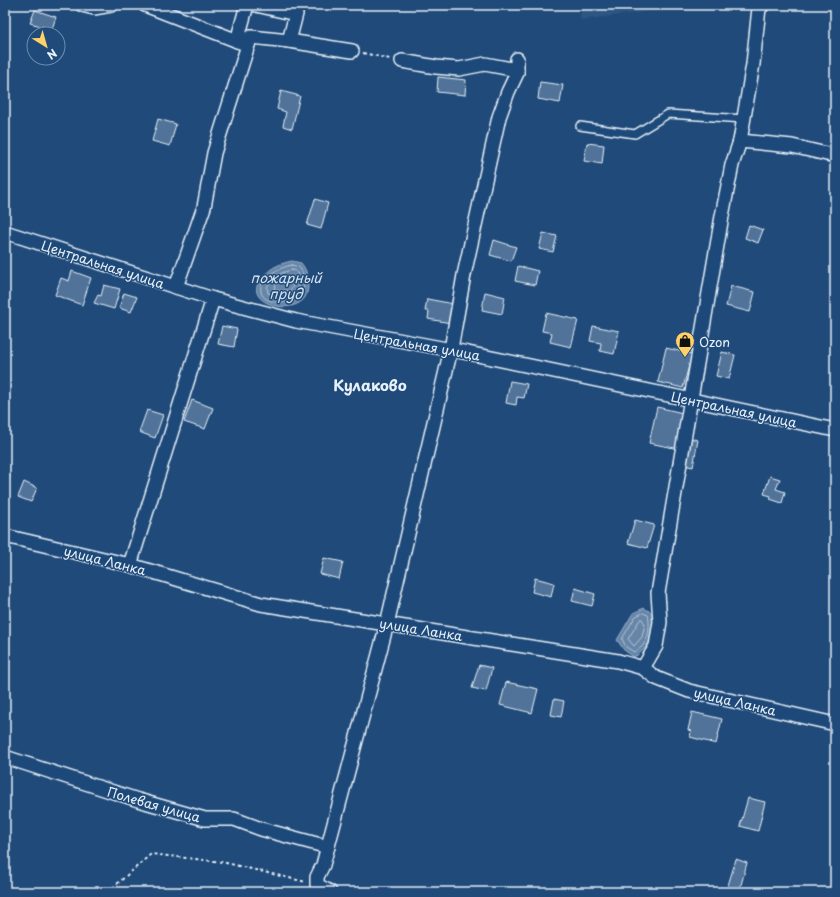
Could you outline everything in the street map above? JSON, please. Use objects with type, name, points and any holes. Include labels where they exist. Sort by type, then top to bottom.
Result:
[{"type":"street","points":[[82,5],[94,8],[111,5]]},
{"type":"street","points":[[145,5],[242,43]]},
{"type":"street","points":[[176,287],[204,207],[214,153],[242,43],[247,5]]},
{"type":"street","points":[[256,5],[296,14],[289,41]]},
{"type":"street","points":[[643,668],[656,646],[660,622],[658,593],[690,400],[722,216],[732,165],[740,141],[754,64],[759,8],[763,5]]},
{"type":"street","points":[[242,43],[251,37],[289,41],[352,51]]},
{"type":"street","points":[[330,892],[317,885],[317,877],[323,865],[328,847],[387,624],[451,349],[464,275],[499,117],[517,64],[485,64],[459,69],[436,68],[402,61]]},
{"type":"street","points":[[740,141],[792,146],[835,156]]},
{"type":"street","name":"Центральная улица","points":[[5,232],[213,299],[296,321],[451,349],[835,430]]},
{"type":"street","points":[[130,565],[213,299]]},
{"type":"street","name":"улица Ланка","points":[[5,537],[130,565],[261,604],[618,661],[643,668],[656,678],[689,691],[835,724]]},
{"type":"street","name":"Полевая улица","points":[[5,757],[138,800],[205,819],[234,819],[261,829],[328,847]]},
{"type":"lane","points":[[580,126],[635,134],[668,114],[744,119]]},
{"type":"path","points":[[352,51],[402,61]]},
{"type":"path","points":[[108,892],[151,854],[222,862],[317,885]]},
{"type":"shaded area","points":[[581,5],[699,5],[580,20]]},
{"type":"water","name":"пожарный пруд","points":[[292,261],[301,263],[306,271],[308,286],[305,297],[298,304],[288,306],[278,306],[267,303],[260,298],[257,290],[262,277],[273,268]]},
{"type":"water","points":[[644,608],[652,613],[653,632],[645,649],[634,657],[624,650],[617,640],[633,613]]},
{"type":"building","points":[[35,10],[56,17],[53,26],[41,26],[30,23]]},
{"type":"building","points":[[438,77],[466,80],[465,95],[437,92]]},
{"type":"building","points":[[540,82],[563,85],[560,103],[538,99]]},
{"type":"building","points":[[281,91],[300,96],[292,129],[283,126],[286,112],[277,109]]},
{"type":"building","points":[[158,119],[176,124],[170,146],[152,141]]},
{"type":"building","points":[[587,143],[604,145],[602,164],[584,161]]},
{"type":"building","points":[[315,199],[328,203],[321,229],[307,225]]},
{"type":"building","points":[[749,225],[763,230],[758,243],[745,238]]},
{"type":"building","points":[[543,233],[557,236],[553,252],[539,249]]},
{"type":"building","points":[[494,240],[516,247],[511,261],[490,255]]},
{"type":"building","points":[[518,266],[538,271],[535,285],[515,281]]},
{"type":"building","points":[[72,271],[91,278],[82,305],[55,295],[61,278],[69,281]]},
{"type":"building","points":[[104,285],[120,289],[114,309],[94,303],[98,295],[101,296]]},
{"type":"building","points":[[731,286],[755,292],[750,312],[726,306]]},
{"type":"building","points":[[485,292],[505,297],[502,314],[482,310]]},
{"type":"building","points":[[124,293],[137,297],[131,312],[119,308]]},
{"type":"building","points":[[427,299],[454,304],[451,323],[428,319],[429,311],[425,311]]},
{"type":"building","points":[[546,313],[578,320],[571,347],[550,342],[552,333],[542,331]]},
{"type":"building","points":[[222,326],[237,329],[234,347],[218,344]]},
{"type":"building","points":[[593,326],[619,331],[614,354],[600,351],[601,343],[590,341]]},
{"type":"building","points":[[666,348],[692,354],[683,388],[658,382]]},
{"type":"building","points":[[722,352],[735,355],[729,379],[716,376]]},
{"type":"building","points":[[510,381],[527,384],[524,398],[517,397],[516,405],[506,403]]},
{"type":"building","points":[[192,400],[213,408],[205,429],[184,422]]},
{"type":"building","points":[[657,407],[687,414],[679,449],[649,443]]},
{"type":"building","points":[[147,410],[163,415],[155,438],[139,432]]},
{"type":"building","points":[[690,438],[698,440],[693,467],[684,465]]},
{"type":"building","points":[[5,474],[10,476],[5,490]]},
{"type":"building","points":[[770,476],[780,479],[776,489],[785,492],[782,503],[770,499],[771,496],[764,494]]},
{"type":"building","points":[[24,482],[37,488],[31,502],[18,497]]},
{"type":"building","points":[[635,520],[654,525],[647,548],[628,543]]},
{"type":"building","points":[[324,558],[343,562],[339,579],[320,574]]},
{"type":"building","points":[[535,578],[554,583],[551,597],[532,592]]},
{"type":"building","points":[[575,588],[595,594],[592,606],[572,601]]},
{"type":"building","points":[[479,665],[492,668],[486,691],[472,688]]},
{"type":"building","points":[[506,682],[538,689],[532,713],[500,705]]},
{"type":"building","points":[[554,699],[564,701],[561,717],[551,715]]},
{"type":"building","points":[[692,712],[722,719],[716,744],[690,737],[691,731],[688,730]]},
{"type":"building","points":[[748,798],[765,802],[758,831],[740,826]]},
{"type":"building","points":[[736,859],[747,863],[739,892],[726,892]]},
{"type":"place","name":"Ozon","points":[[685,358]]},
{"type":"district","name":"Кулаково","points":[[370,384]]}]
